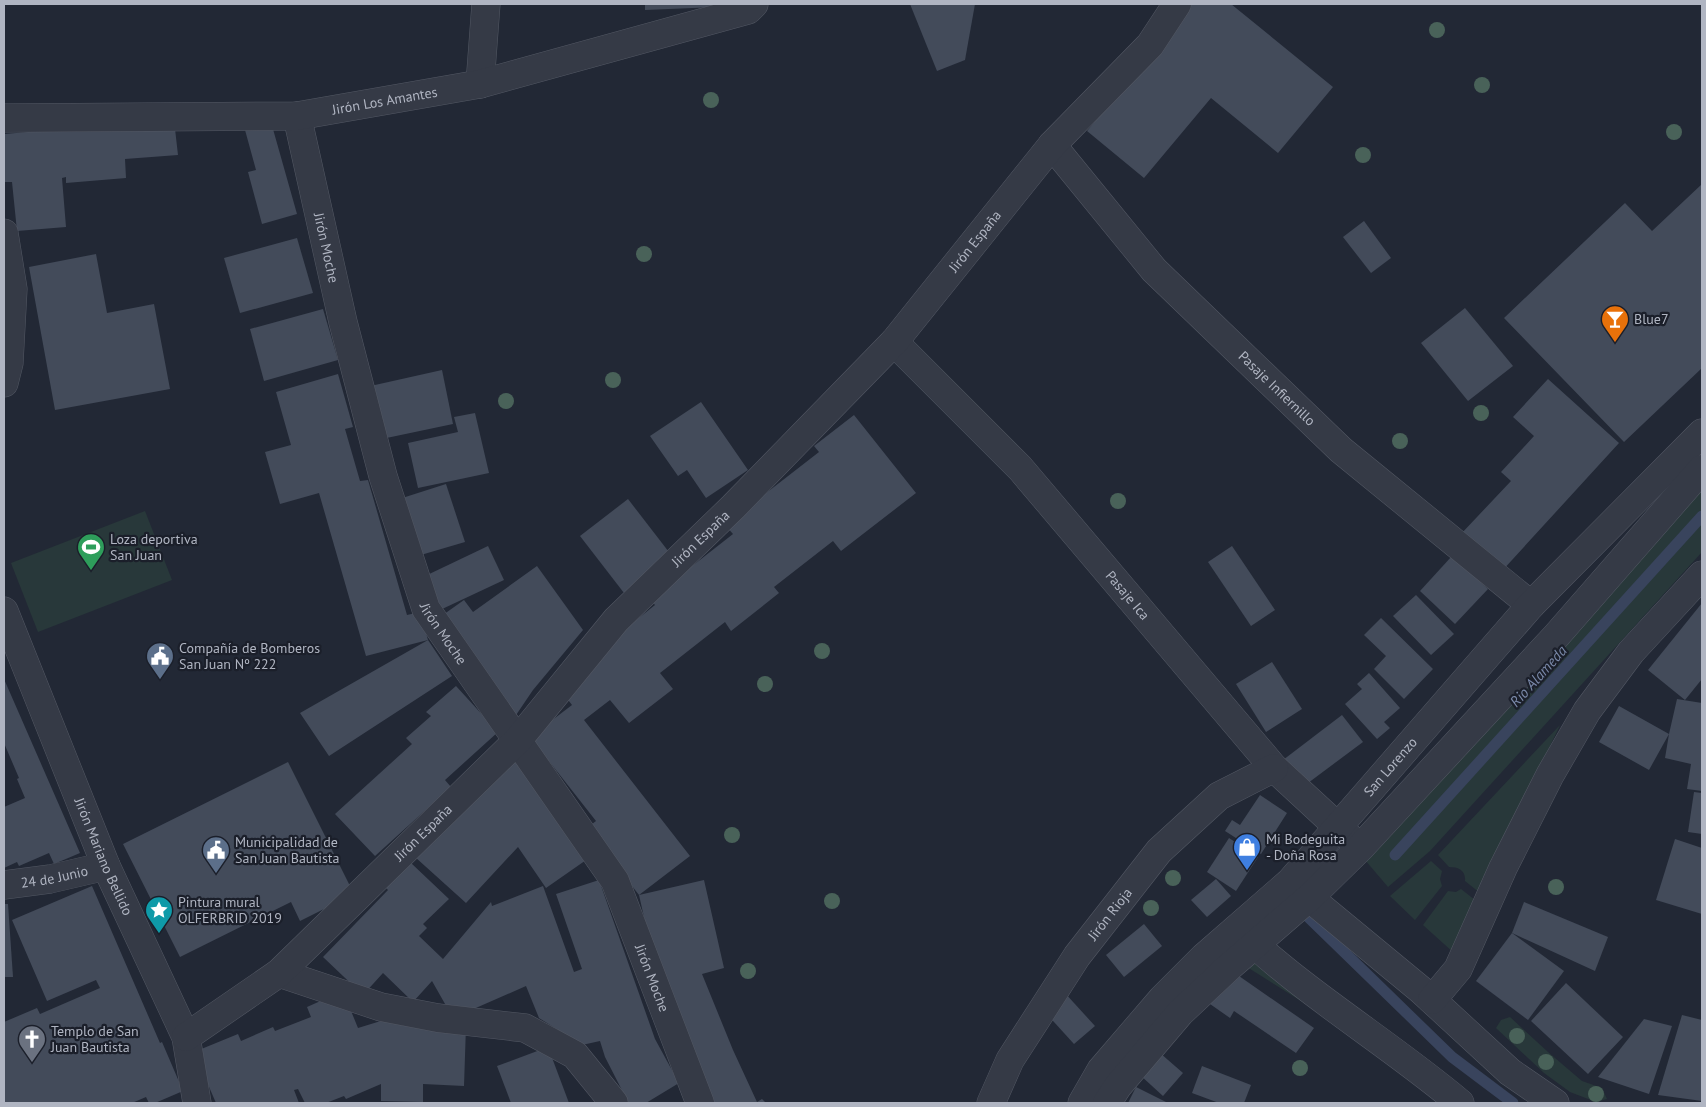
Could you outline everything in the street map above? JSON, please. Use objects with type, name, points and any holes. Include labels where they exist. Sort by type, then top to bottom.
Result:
[{"type":"street","points":[[480,84],[486,4]]},
{"type":"street","name":"Jirón España","points":[[186,1037],[279,973],[518,740],[616,620],[733,507],[894,342],[1052,145],[1150,45],[1177,4]]},
{"type":"street","name":"Jirón Los Amantes","points":[[4,118],[297,116],[480,84],[750,6]]},
{"type":"street","name":"Jirón Moche","points":[[297,116],[343,322],[383,476],[426,609],[615,881],[700,1103]]},
{"type":"street","name":"Pasaje Infiernillo","points":[[1052,145],[1154,270],[1341,450],[1531,605]]},
{"type":"street","points":[[4,232],[8,287],[9,363],[4,382]]},
{"type":"street","name":"Pasaje Ica","points":[[894,342],[1020,468],[1274,768],[1361,847]]},
{"type":"street","name":"San Lorenzo","points":[[1300,890],[1338,828],[1531,605],[1702,433]]},
{"type":"street","name":"San Lorenzo","points":[[1082,1103],[1101,1070],[1162,999],[1204,957],[1246,937],[1300,890],[1361,847],[1557,635],[1702,469]]},
{"type":"street","points":[[1432,1000],[1458,969],[1503,868],[1550,775],[1586,712],[1631,652],[1702,574]]},
{"type":"street","name":"Jirón Mariano Bellido","points":[[4,611],[106,866],[186,1037],[197,1103]]},
{"type":"street","name":"Jirón Rioja","points":[[991,1103],[1010,1060],[1077,956],[1159,851],[1218,796],[1274,768]]},
{"type":"street","name":"24 de Junio","points":[[4,885],[50,879],[106,866]]},
{"type":"street","points":[[1300,890],[1432,1000],[1510,1072],[1554,1103]]},
{"type":"street","points":[[1246,937],[1460,1103]]},
{"type":"street","name":"San Lorenzo","points":[[1107,1103],[1118,1086],[1184,1018],[1229,967],[1246,937]]},
{"type":"street","points":[[279,973],[381,1007],[438,1018],[525,1028],[575,1055],[614,1103]]},
{"type":"shaded area","points":[[1702,486],[1702,552],[1430,851],[1388,887],[1365,860]]},
{"type":"shaded area","name":"Loza deportiva San Juan","points":[[145,511],[172,580],[38,632],[11,563]]},
{"type":"shaded area","points":[[1560,725],[1480,893],[1465,881],[1461,870],[1449,867],[1438,855]]},
{"type":"shaded area","points":[[1431,861],[1442,871],[1440,879],[1442,886],[1415,920],[1390,896]]},
{"type":"shaded area","points":[[1461,889],[1475,900],[1454,953],[1423,925],[1448,891],[1456,892]]},
{"type":"shaded area","points":[[1254,959],[1321,994],[1312,1008],[1247,967]]},
{"type":"shaded area","points":[[1510,1017],[1582,1081],[1602,1088],[1607,1099],[1596,1102],[1570,1092],[1544,1073],[1496,1028],[1501,1020]]},
{"type":"building","points":[[645,4],[717,4],[717,7],[645,10]]},
{"type":"building","points":[[910,4],[975,4],[965,60],[937,71]]},
{"type":"building","points":[[1188,4],[1231,4],[1333,87],[1278,153],[1211,98],[1144,178],[1087,131],[1153,51]]},
{"type":"building","points":[[174,120],[178,155],[125,159],[126,178],[66,183],[66,177],[62,178],[66,227],[17,231],[12,182],[5,182],[4,134]]},
{"type":"building","points":[[271,122],[297,214],[262,224],[248,172],[256,170],[245,130]]},
{"type":"building","name":"Blue7","points":[[1702,184],[1702,368],[1624,442],[1504,318],[1625,203],[1652,231]]},
{"type":"building","points":[[1364,221],[1391,258],[1371,273],[1343,237]]},
{"type":"building","points":[[297,238],[313,293],[240,313],[224,258]]},
{"type":"building","points":[[96,254],[107,313],[154,304],[170,389],[55,410],[29,267]]},
{"type":"building","points":[[1465,308],[1513,366],[1468,401],[1421,343]]},
{"type":"building","points":[[323,309],[338,360],[264,381],[250,329]]},
{"type":"building","points":[[442,370],[453,424],[377,440],[366,387]]},
{"type":"building","points":[[338,374],[353,427],[345,429],[360,481],[368,480],[407,615],[420,612],[428,640],[366,656],[319,493],[280,504],[265,452],[291,445],[276,392]]},
{"type":"building","points":[[1548,379],[1619,443],[1501,572],[1460,535],[1511,481],[1501,472],[1534,436],[1513,417]]},
{"type":"building","points":[[701,402],[748,470],[706,498],[687,470],[678,476],[650,436]]},
{"type":"building","points":[[475,413],[489,473],[418,488],[408,443],[458,432],[454,417]]},
{"type":"building","points":[[854,415],[916,493],[841,551],[833,541],[774,587],[779,593],[731,631],[725,622],[660,673],[673,689],[629,723],[610,700],[584,720],[690,856],[639,895],[587,828],[596,821],[530,737],[572,705],[562,692],[582,663],[655,605],[650,599],[733,534],[725,525],[819,452],[814,446]]},
{"type":"building","points":[[446,484],[465,542],[414,557],[396,500]]},
{"type":"building","points":[[628,499],[672,556],[624,593],[580,536]]},
{"type":"building","points":[[488,546],[504,580],[440,610],[423,577]]},
{"type":"building","points":[[1232,546],[1275,610],[1251,626],[1208,562]]},
{"type":"building","points":[[1452,556],[1488,589],[1455,624],[1420,591]]},
{"type":"building","points":[[537,566],[583,630],[533,690],[512,721],[440,617],[464,600],[473,612]]},
{"type":"building","points":[[1416,595],[1454,634],[1431,655],[1393,616]]},
{"type":"building","points":[[1702,603],[1702,679],[1685,700],[1648,670]]},
{"type":"building","points":[[1381,618],[1433,669],[1404,699],[1374,669],[1386,656],[1364,635]]},
{"type":"building","points":[[428,640],[452,676],[329,756],[300,713]]},
{"type":"building","points":[[1272,662],[1302,709],[1266,732],[1236,684]]},
{"type":"building","points":[[1369,673],[1400,708],[1384,722],[1390,728],[1377,739],[1345,704],[1362,689],[1357,684]]},
{"type":"building","points":[[4,679],[80,853],[54,864],[49,853],[19,866],[17,862],[4,868],[4,807],[25,798],[17,779],[19,778],[4,743]]},
{"type":"building","points":[[456,686],[498,732],[445,780],[451,787],[375,856],[335,814],[412,744],[406,738],[431,716],[426,712]]},
{"type":"building","points":[[1677,699],[1702,703],[1702,791],[1687,789],[1691,764],[1665,758]]},
{"type":"building","points":[[1619,706],[1669,734],[1649,770],[1599,742]]},
{"type":"building","points":[[1342,715],[1363,742],[1304,786],[1283,760]]},
{"type":"building","points":[[519,759],[589,858],[546,888],[518,847],[466,903],[415,857],[477,789]]},
{"type":"building","name":"Municipalidad de San Juan Bautista","points":[[288,762],[354,894],[300,921],[291,902],[180,957],[123,844]]},
{"type":"building","points":[[1694,792],[1702,793],[1702,834],[1688,832]]},
{"type":"building","points":[[1260,795],[1287,813],[1261,854],[1225,831],[1232,820],[1240,825]]},
{"type":"building","points":[[1229,838],[1258,857],[1236,891],[1207,872]]},
{"type":"building","points":[[1675,839],[1702,848],[1702,914],[1656,900]]},
{"type":"building","points":[[411,863],[449,899],[423,924],[427,928],[419,936],[443,959],[491,902],[492,906],[543,886],[574,972],[582,969],[556,894],[599,880],[655,1039],[679,1083],[646,1103],[628,1102],[605,1057],[600,1041],[582,1045],[539,1018],[526,986],[453,1018],[432,981],[413,1002],[383,973],[363,995],[323,957],[388,890],[386,888]]},
{"type":"building","points":[[1216,879],[1231,896],[1207,917],[1191,900]]},
{"type":"building","points":[[704,880],[724,968],[702,974],[733,1050],[757,1102],[762,1099],[766,1103],[705,1103],[659,983],[639,895]]},
{"type":"building","points":[[92,886],[160,1043],[162,1042],[183,1091],[155,1103],[149,1103],[146,1097],[132,1103],[4,1103],[4,1022],[37,1008],[40,1014],[100,988],[96,980],[47,1001],[12,920]]},
{"type":"building","points":[[1524,902],[1608,937],[1595,971],[1512,933]]},
{"type":"building","points":[[4,904],[8,904],[13,977],[4,977]]},
{"type":"building","points":[[1144,924],[1162,946],[1124,977],[1106,955]]},
{"type":"building","points":[[1512,933],[1564,971],[1528,1020],[1476,981]]},
{"type":"building","points":[[1239,976],[1314,1028],[1296,1053],[1234,1011],[1230,1018],[1210,1004]]},
{"type":"building","points":[[1566,983],[1623,1037],[1588,1074],[1531,1021]]},
{"type":"building","points":[[1064,992],[1095,1026],[1074,1044],[1044,1011]]},
{"type":"building","points":[[325,999],[349,1006],[358,1028],[384,1020],[466,1026],[464,1086],[423,1084],[423,1102],[381,1101],[381,1084],[346,1099],[344,1096],[326,1103],[305,1103],[298,1089],[294,1090],[299,1103],[216,1103],[194,1052],[238,1034],[241,1041],[273,1027],[275,1031],[311,1017],[307,1007]]},
{"type":"building","points":[[1682,1015],[1702,1020],[1702,1101],[1658,1095]]},
{"type":"building","points":[[1644,1019],[1672,1026],[1649,1094],[1598,1077]]},
{"type":"building","points":[[548,1047],[569,1103],[511,1103],[497,1066]]},
{"type":"building","points":[[1160,1053],[1183,1073],[1163,1096],[1140,1075]]},
{"type":"building","points":[[1202,1066],[1251,1085],[1244,1103],[1219,1103],[1192,1093]]},
{"type":"building","points":[[1136,1087],[1168,1103],[1128,1103]]},
{"type":"waterway","name":"Rio Alameda","points":[[1395,855],[1702,516]]},
{"type":"waterway","points":[[1303,912],[1452,1057],[1513,1103]]},
{"type":"place","name":"Blue7","points":[[1615,343]]},
{"type":"place","name":"Loza deportiva San Juan","points":[[91,571]]},
{"type":"place","name":"Compañía de Bomberos San Juan Nº 222","points":[[160,680]]},
{"type":"place","name":"Mi Bodeguita - Doña Rosa","points":[[1247,871]]},
{"type":"place","name":"Municipalidad de San Juan Bautista","points":[[216,874]]},
{"type":"place","name":"Pintura mural OLFERBRID 2019","points":[[159,934]]},
{"type":"place","name":"Templo de San Juan Bautista","points":[[32,1063]]}]
